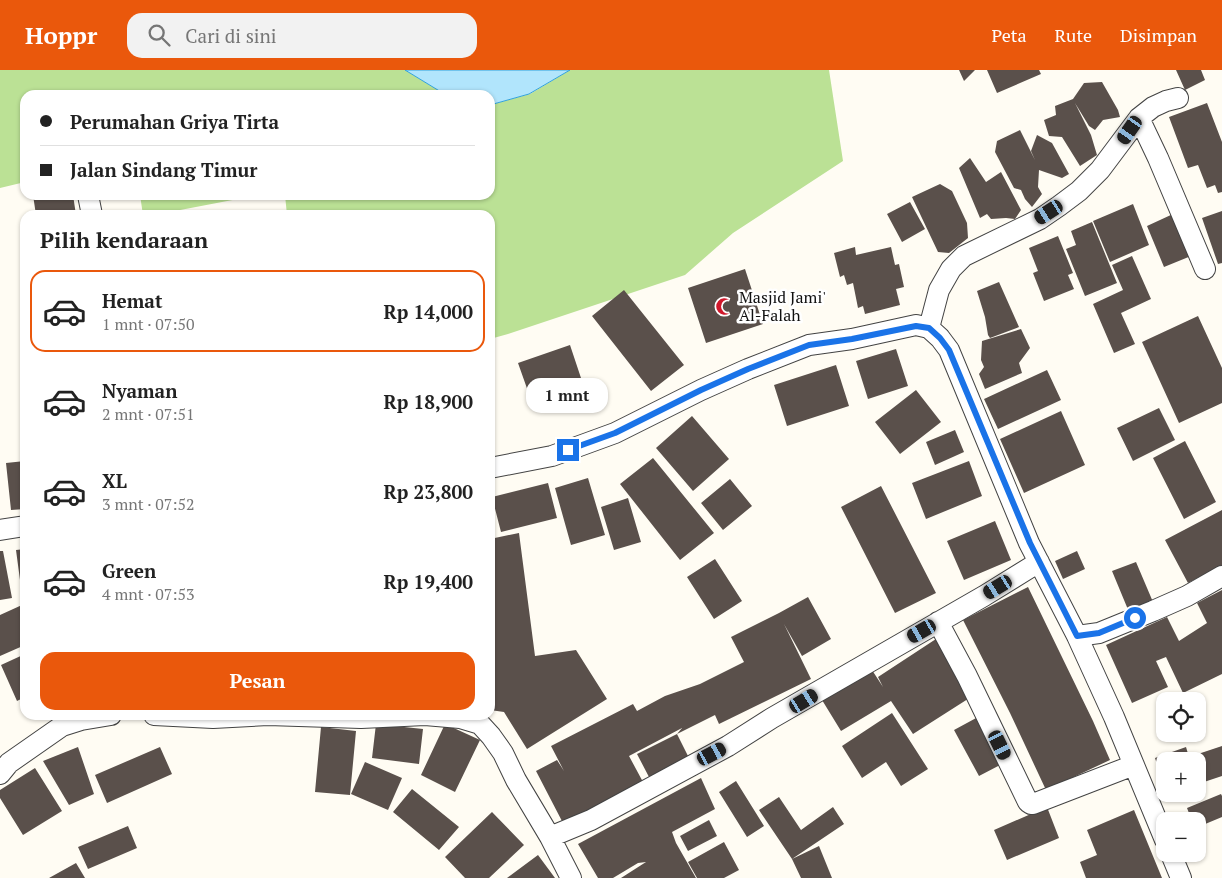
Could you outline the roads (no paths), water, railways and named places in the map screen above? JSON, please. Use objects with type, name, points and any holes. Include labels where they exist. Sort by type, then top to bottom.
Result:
[{"type":"street","points":[[929,328],[939,290],[951,269],[964,256],[1040,219],[1059,206],[1100,170],[1139,118],[1153,107],[1178,98]]},
{"type":"street","points":[[1139,118],[1162,166],[1204,269]]},
{"type":"street","points":[[495,467],[552,456],[615,433],[701,390],[809,345],[852,339],[916,326],[929,328],[949,350],[1018,517],[1077,636],[1156,818]]},
{"type":"street","points":[[0,530],[20,527]]},
{"type":"street","points":[[550,837],[591,820],[728,746],[772,718],[1039,562]]},
{"type":"street","points":[[1077,636],[1099,633],[1153,611],[1187,596],[1222,576]]},
{"type":"street","points":[[938,622],[967,676],[1030,804],[1134,765]]},
{"type":"street","points":[[0,774],[10,763],[62,726],[74,720]]},
{"type":"street","points":[[467,720],[480,724],[503,753],[571,878]]},
{"type":"street","points":[[1174,862],[1181,878]]},
{"type":"water","points":[[405,70],[570,70],[529,94],[495,104],[495,90],[438,90]]},
{"type":"place","name":"Masjid Jami' Al-Falah","points":[[725,306]]}]
